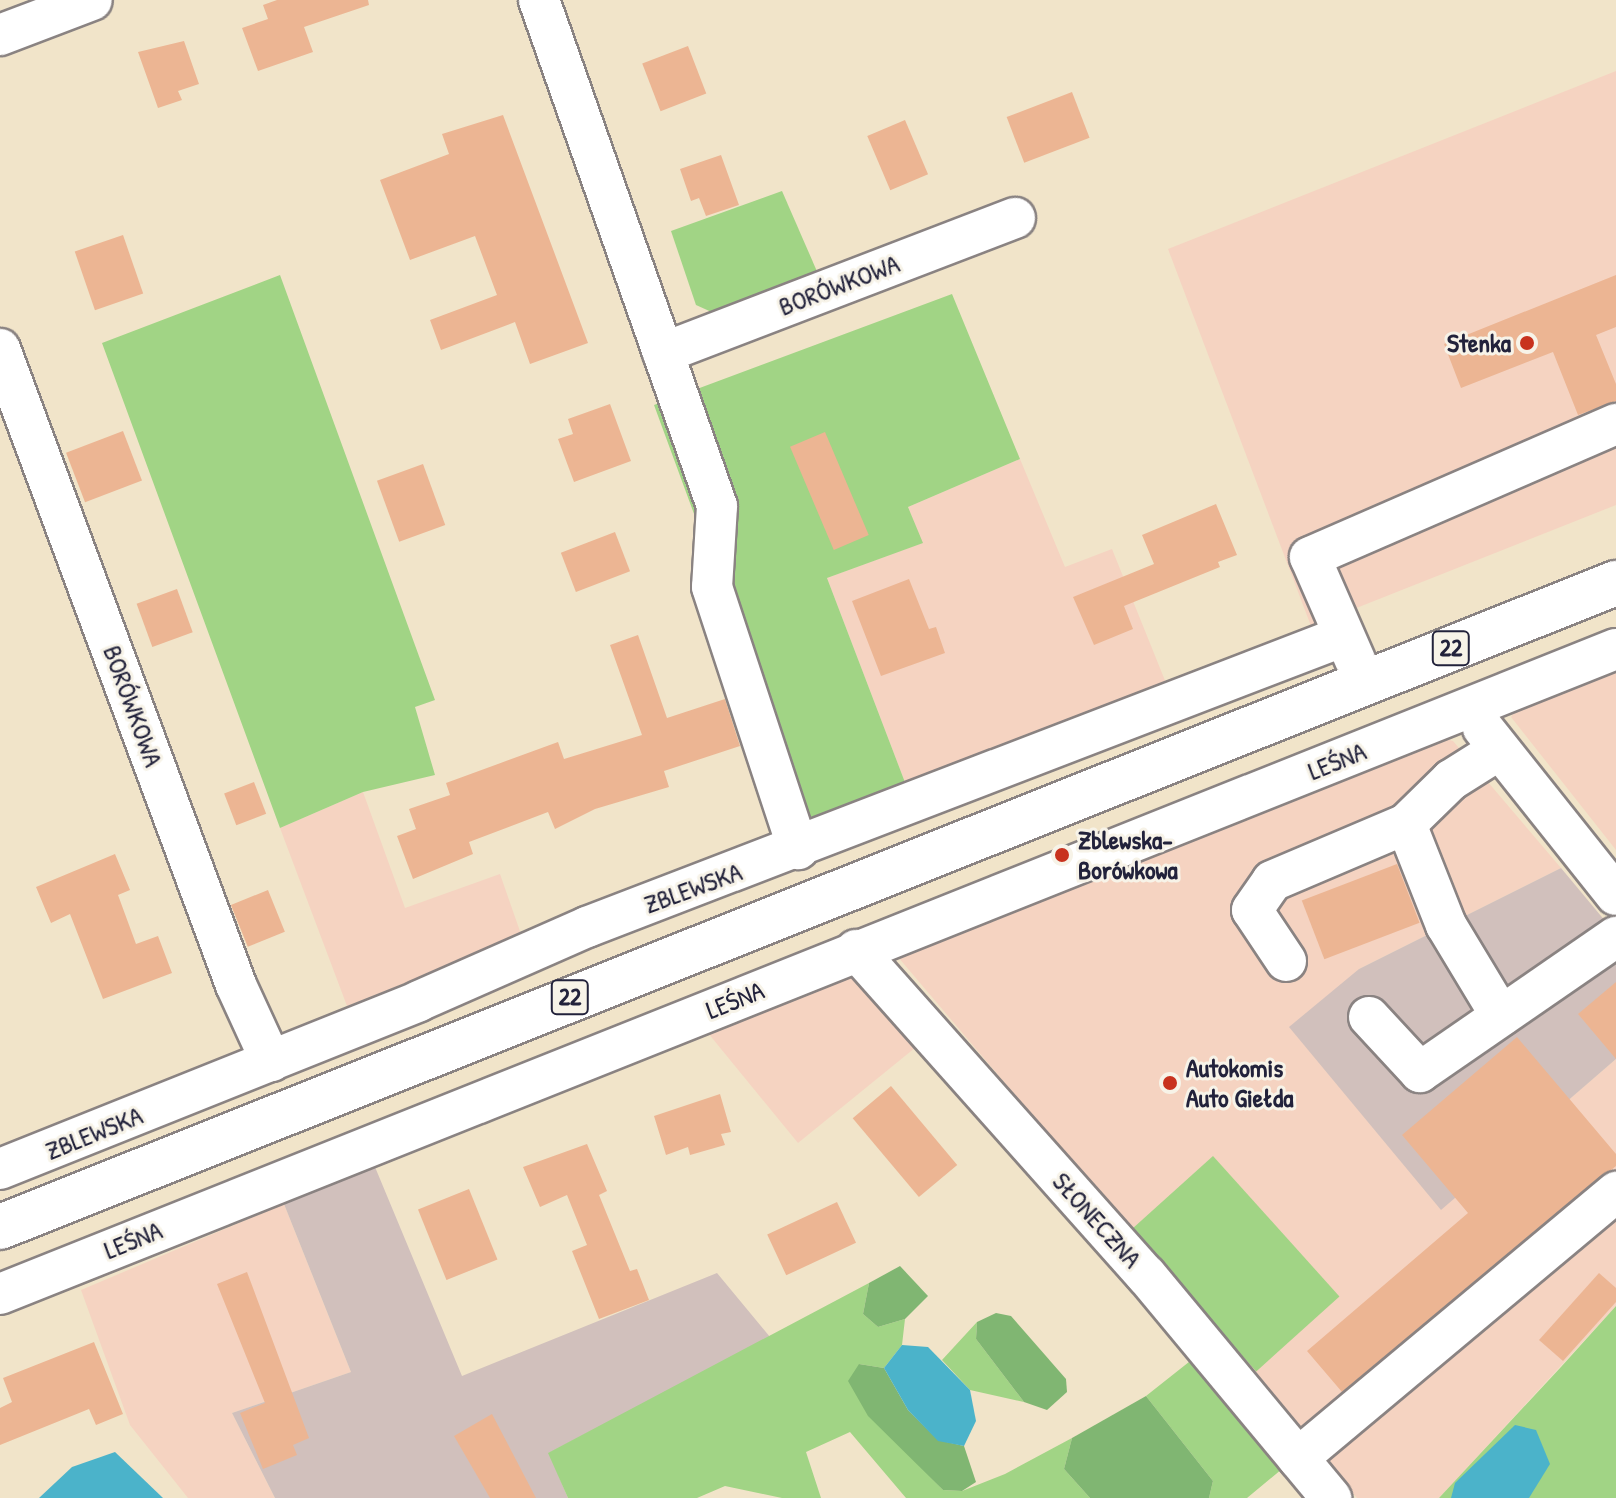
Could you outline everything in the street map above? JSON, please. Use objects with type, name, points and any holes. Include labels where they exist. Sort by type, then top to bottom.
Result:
[{"type":"main road","name":"ZBLEWSKA","points":[[0,1227],[1616,583]]},
{"type":"street","points":[[0,35],[92,0]]},
{"type":"street","points":[[539,0],[717,506],[712,587],[798,849]]},
{"type":"street","name":"BORÓWKOWA","points":[[663,353],[1015,218]]},
{"type":"street","name":"BORÓWKOWA","points":[[0,349],[236,985],[271,1061]]},
{"type":"street","points":[[1365,682],[1310,557],[1616,424]]},
{"type":"street","name":"ZBLEWSKA","points":[[0,1169],[271,1061],[587,927],[798,849],[1344,636]]},
{"type":"street","name":"LEŚNA","points":[[0,1294],[1616,649]]},
{"type":"street","points":[[1470,707],[1497,751],[1616,895]]},
{"type":"street","points":[[1286,961],[1252,910],[1272,881],[1406,824],[1451,780],[1497,751]]},
{"type":"street","points":[[1406,824],[1446,925],[1501,1016]]},
{"type":"street","points":[[1369,1017],[1420,1072],[1616,937]]},
{"type":"street","name":"SŁONECZNA","points":[[856,950],[1146,1275],[1331,1498]]},
{"type":"street","points":[[1298,1458],[1616,1192]]},
{"type":"shaded area","points":[[1616,71],[1616,505],[1311,626],[1168,249]]},
{"type":"shaded area","points":[[1020,459],[1065,567],[1112,549],[1166,683],[906,785],[827,578],[922,543],[908,507]]},
{"type":"shaded area","points":[[1616,668],[1616,850],[1511,717],[1517,707]]},
{"type":"shaded area","points":[[1442,738],[1453,741],[1561,868],[1359,969],[1441,1209],[1616,1059],[1616,1306],[1439,1498],[1357,1498],[898,957]]},
{"type":"shaded area","points":[[363,792],[405,908],[500,874],[522,937],[347,1006],[280,828]]},
{"type":"shaded area","points":[[1561,868],[1616,934],[1616,1059],[1441,1210],[1289,1027],[1359,969]]},
{"type":"shaded area","points":[[862,973],[921,1043],[798,1143],[708,1033]]},
{"type":"shaded area","points":[[375,1167],[462,1376],[717,1273],[770,1337],[549,1453],[568,1498],[275,1498],[232,1413],[351,1372],[284,1204]]},
{"type":"shaded area","points":[[284,1204],[351,1372],[232,1413],[275,1498],[188,1498],[130,1425],[81,1290]]},
{"type":"green space","points":[[782,191],[819,276],[716,314],[696,305],[671,231]]},
{"type":"green space","points":[[280,275],[435,700],[415,707],[435,775],[363,792],[280,828],[102,343]]},
{"type":"green space","points":[[952,294],[1020,459],[908,507],[923,543],[827,578],[906,785],[808,824],[654,405]]},
{"type":"green space","points":[[1213,1156],[1339,1296],[1256,1371],[1130,1231]]},
{"type":"green space","points":[[900,1266],[928,1296],[905,1319],[878,1327],[863,1314],[869,1283]]},
{"type":"green space","points":[[869,1283],[863,1314],[878,1327],[905,1319],[902,1345],[884,1368],[859,1364],[909,1455],[943,1490],[962,1491],[1005,1474],[1072,1438],[1064,1469],[1090,1498],[906,1498],[850,1432],[806,1452],[821,1498],[782,1498],[725,1486],[697,1498],[568,1498],[548,1453]]},
{"type":"green space","points":[[1616,1306],[1616,1498],[1439,1498],[1561,1367]]},
{"type":"green space","points":[[996,1313],[1011,1316],[1066,1379],[1067,1392],[1047,1410],[1024,1402],[976,1339],[977,1322]]},
{"type":"green space","points":[[977,1322],[976,1339],[1024,1402],[970,1390],[942,1360]]},
{"type":"green space","points":[[1194,1358],[1282,1469],[1247,1498],[1209,1498],[1213,1481],[1146,1396]]},
{"type":"green space","points":[[859,1364],[884,1368],[908,1410],[938,1440],[964,1446],[976,1482],[962,1491],[943,1490],[868,1416],[848,1381]]},
{"type":"green space","points":[[1146,1396],[1213,1481],[1209,1498],[1090,1498],[1064,1469],[1072,1438]]},
{"type":"water","points":[[902,1345],[928,1347],[970,1390],[976,1421],[964,1446],[938,1441],[908,1410],[884,1368]]},
{"type":"water","points":[[1515,1425],[1536,1430],[1550,1464],[1529,1498],[1451,1498],[1455,1483]]},
{"type":"water","points":[[115,1452],[163,1498],[39,1498],[72,1467]]},
{"type":"building","points":[[277,0],[368,0],[369,5],[304,27],[313,52],[258,71],[242,28],[268,19],[263,5]]},
{"type":"building","points":[[184,41],[199,84],[178,91],[182,100],[158,108],[138,52]]},
{"type":"building","points":[[688,46],[706,94],[661,111],[642,64]]},
{"type":"building","points":[[1072,92],[1090,138],[1024,163],[1007,117]]},
{"type":"building","points":[[503,115],[588,343],[530,364],[515,322],[441,350],[430,320],[497,295],[475,236],[410,260],[380,180],[449,154],[442,134]]},
{"type":"building","points":[[905,120],[928,174],[890,190],[867,136]]},
{"type":"building","points":[[721,155],[739,205],[706,216],[699,198],[691,201],[680,169]]},
{"type":"building","points":[[123,235],[143,294],[95,310],[75,252]]},
{"type":"building","points":[[1616,275],[1616,327],[1596,335],[1616,384],[1616,401],[1578,415],[1553,352],[1461,388],[1444,344]]},
{"type":"building","points":[[610,404],[631,461],[574,482],[558,439],[573,434],[568,419]]},
{"type":"building","points":[[123,431],[142,480],[85,502],[66,453]]},
{"type":"building","points":[[825,432],[869,535],[834,550],[790,447]]},
{"type":"building","points":[[423,464],[445,525],[399,542],[377,481]]},
{"type":"building","points":[[1216,504],[1237,555],[1218,562],[1220,567],[1124,606],[1133,629],[1094,645],[1073,597],[1154,564],[1142,535]]},
{"type":"building","points":[[615,532],[630,571],[576,592],[561,553]]},
{"type":"building","points":[[909,579],[929,629],[936,627],[945,653],[881,676],[852,601]]},
{"type":"building","points":[[177,589],[193,632],[152,647],[137,604]]},
{"type":"building","points":[[638,635],[667,718],[725,699],[740,746],[664,771],[669,787],[595,809],[555,829],[548,812],[469,842],[473,854],[413,879],[397,836],[416,829],[409,809],[450,795],[446,783],[558,742],[564,759],[642,735],[610,645]]},
{"type":"building","points":[[254,782],[266,814],[236,825],[224,793]]},
{"type":"building","points":[[115,854],[130,890],[118,895],[136,944],[158,936],[172,973],[103,999],[70,914],[51,923],[36,887]]},
{"type":"building","points":[[1397,864],[1420,923],[1324,959],[1302,901]]},
{"type":"building","points":[[268,890],[285,932],[248,947],[231,905]]},
{"type":"building","points":[[1616,982],[1616,1059],[1578,1014]]},
{"type":"building","points":[[1517,1037],[1616,1154],[1616,1166],[1342,1392],[1307,1351],[1468,1213],[1402,1135]]},
{"type":"building","points":[[891,1086],[957,1165],[919,1197],[853,1118]]},
{"type":"building","points":[[720,1094],[731,1132],[721,1134],[725,1145],[690,1155],[688,1147],[666,1155],[654,1116]]},
{"type":"building","points":[[587,1144],[607,1191],[599,1195],[630,1271],[637,1269],[649,1300],[599,1319],[572,1251],[587,1245],[567,1195],[540,1207],[523,1167]]},
{"type":"building","points":[[469,1189],[497,1259],[446,1280],[418,1210]]},
{"type":"building","points":[[837,1202],[856,1243],[786,1275],[767,1235]]},
{"type":"building","points":[[247,1272],[309,1438],[293,1445],[297,1455],[263,1469],[240,1413],[265,1403],[217,1284]]},
{"type":"building","points":[[1599,1273],[1616,1288],[1616,1302],[1563,1361],[1539,1340]]},
{"type":"building","points":[[94,1342],[123,1414],[96,1425],[89,1409],[0,1445],[0,1408],[12,1402],[3,1378]]},
{"type":"building","points":[[492,1414],[536,1498],[490,1498],[454,1436]]},
{"type":"place","name":"Stenka","points":[[1527,343]]},
{"type":"place","name":"Zblewska- Borówkowa","points":[[1062,855]]},
{"type":"place","name":"Autokomis Auto Giełda","points":[[1170,1083]]}]
